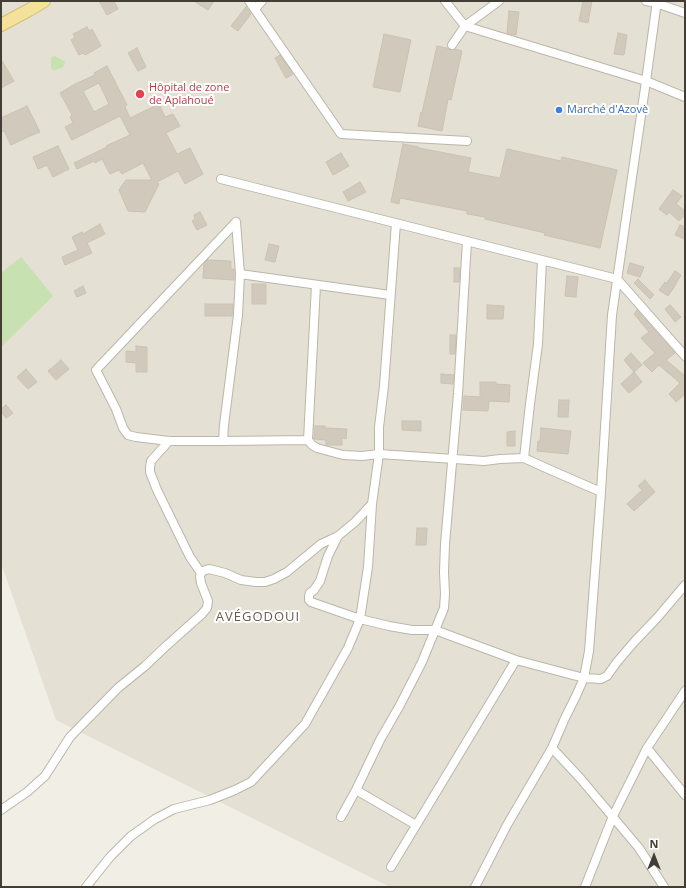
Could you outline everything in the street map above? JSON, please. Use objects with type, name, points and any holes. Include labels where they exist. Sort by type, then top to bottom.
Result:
[{"type":"main road","points":[[1,25],[44,1]]},
{"type":"street","points":[[249,1],[342,134],[467,141]]},
{"type":"street","points":[[255,9],[262,1]]},
{"type":"street","points":[[445,1],[465,26],[646,81],[685,97]]},
{"type":"street","points":[[452,45],[465,26],[499,1]]},
{"type":"street","points":[[646,1],[656,2],[685,13]]},
{"type":"street","points":[[475,887],[507,825],[552,748],[584,678],[589,652],[612,315],[656,2]]},
{"type":"street","points":[[221,179],[617,279],[685,356]]},
{"type":"street","points":[[223,441],[238,315],[240,274],[236,222],[96,370],[116,410],[123,428],[128,435],[169,442],[308,440]]},
{"type":"street","points":[[86,887],[110,857],[130,836],[155,819],[174,809],[210,800],[251,782],[305,724],[348,648],[360,619],[368,567],[372,504],[379,454],[379,427],[384,386],[396,223]]},
{"type":"street","points":[[341,817],[422,662],[444,608],[445,544],[458,394],[467,241]]},
{"type":"street","points":[[524,458],[538,344],[542,260]]},
{"type":"street","points":[[240,274],[390,295]]},
{"type":"street","points":[[316,285],[308,440],[312,445],[317,448],[343,455],[362,456],[379,454],[484,461],[524,458],[601,492]]},
{"type":"street","points":[[1,810],[27,792],[45,776],[70,737],[118,688],[145,666],[207,608],[208,601],[201,583],[201,573],[186,551],[150,472],[151,461],[169,442]]},
{"type":"street","points":[[201,573],[209,569],[225,573],[242,580],[265,582],[274,579],[287,572],[321,544],[338,536],[355,522],[372,504]]},
{"type":"street","points":[[338,536],[328,556],[320,581],[310,593],[308,598],[311,602],[360,619],[389,626],[412,630],[435,630],[516,660],[584,678],[601,678],[607,676],[621,656],[657,618],[685,585]]},
{"type":"street","points":[[391,867],[516,660]]},
{"type":"street","points":[[585,887],[613,816],[646,748],[685,691]]},
{"type":"street","points":[[552,748],[580,778],[639,848],[664,887]]},
{"type":"street","points":[[646,748],[685,795]]},
{"type":"street","points":[[356,790],[416,825]]},
{"type":"shaded area","points":[[1,1],[685,1],[685,887],[390,887],[56,720],[1,563]]},
{"type":"green space","points":[[55,56],[65,62],[63,67],[53,70],[51,68],[51,57]]},
{"type":"green space","points":[[21,257],[53,296],[1,347],[1,273]]},
{"type":"building","points":[[99,1],[114,1],[118,9],[107,15]]},
{"type":"building","points":[[194,1],[214,1],[208,10]]},
{"type":"building","points":[[583,1],[592,1],[588,23],[579,21]]},
{"type":"building","points":[[246,7],[251,14],[238,31],[231,26]]},
{"type":"building","points":[[509,11],[519,12],[516,35],[507,33]]},
{"type":"building","points":[[87,27],[89,31],[92,29],[101,46],[85,55],[83,53],[79,55],[71,40],[75,38],[73,34]]},
{"type":"building","points":[[618,33],[627,35],[624,55],[614,54]]},
{"type":"building","points":[[384,34],[411,40],[400,92],[373,87]]},
{"type":"building","points":[[437,46],[462,51],[451,100],[448,99],[442,131],[418,126]]},
{"type":"building","points":[[137,48],[146,67],[138,71],[128,53]]},
{"type":"building","points":[[280,55],[293,74],[286,78],[275,58]]},
{"type":"building","points":[[1,59],[14,81],[1,88]]},
{"type":"building","points":[[107,66],[127,105],[125,107],[130,118],[159,104],[165,117],[173,114],[180,126],[166,133],[177,154],[190,148],[203,174],[185,184],[178,171],[157,182],[159,184],[145,212],[128,211],[119,190],[126,180],[152,180],[143,163],[122,174],[119,170],[110,174],[102,159],[77,169],[74,163],[130,135],[120,116],[72,140],[65,127],[73,123],[70,117],[72,115],[60,93],[95,75],[94,73]],"holes":[[[99,83],[109,104],[94,112],[83,91]]]},
{"type":"building","points":[[27,106],[40,132],[11,145],[4,131],[1,132],[1,118]]},
{"type":"building","points":[[403,144],[471,158],[468,172],[500,178],[507,149],[561,161],[562,157],[617,170],[600,248],[544,235],[545,233],[485,219],[485,217],[467,214],[467,211],[400,198],[399,204],[391,202]]},
{"type":"building","points":[[58,146],[69,169],[53,177],[47,165],[38,169],[33,157]]},
{"type":"building","points":[[341,153],[349,166],[333,175],[326,162]]},
{"type":"building","points":[[360,182],[366,192],[348,201],[343,192]]},
{"type":"building","points":[[673,190],[682,196],[676,204],[685,211],[685,215],[679,221],[669,212],[667,215],[659,209]]},
{"type":"building","points":[[200,212],[207,225],[197,230],[192,221],[195,219],[194,215]]},
{"type":"building","points":[[100,224],[105,234],[87,243],[92,253],[65,265],[62,257],[78,250],[72,237],[82,232],[83,234]]},
{"type":"building","points":[[680,225],[685,227],[685,239],[675,235]]},
{"type":"building","points":[[269,244],[279,246],[275,262],[265,260]]},
{"type":"building","points":[[207,260],[231,261],[231,269],[234,269],[234,280],[203,278],[204,264]]},
{"type":"building","points":[[630,263],[644,267],[640,277],[627,273]]},
{"type":"building","points":[[454,268],[460,268],[459,282],[454,282]]},
{"type":"building","points":[[675,271],[681,275],[668,296],[659,290],[665,282],[666,284]]},
{"type":"building","points":[[567,276],[578,277],[576,297],[565,296]]},
{"type":"building","points":[[638,279],[654,295],[650,299],[634,283]]},
{"type":"building","points":[[252,284],[266,284],[266,304],[252,304]]},
{"type":"building","points":[[83,286],[86,293],[77,297],[74,291]]},
{"type":"building","points":[[205,304],[233,304],[232,316],[205,316]]},
{"type":"building","points":[[487,305],[504,306],[503,319],[487,319]]},
{"type":"building","points":[[670,305],[681,317],[675,322],[665,309]]},
{"type":"building","points":[[637,310],[675,353],[666,360],[685,376],[685,394],[676,402],[669,394],[680,383],[659,365],[652,372],[643,363],[655,353],[641,338],[649,332],[634,314]]},
{"type":"building","points":[[450,335],[456,335],[455,354],[450,354]]},
{"type":"building","points":[[136,346],[147,347],[147,372],[136,372],[136,363],[126,362],[126,351],[136,352]]},
{"type":"building","points":[[631,353],[642,365],[634,372],[624,360]]},
{"type":"building","points":[[61,360],[69,369],[56,380],[48,371]]},
{"type":"building","points":[[26,369],[37,382],[28,389],[17,377]]},
{"type":"building","points":[[634,372],[642,382],[629,393],[621,384]]},
{"type":"building","points":[[441,374],[454,375],[453,384],[441,383]]},
{"type":"building","points":[[480,382],[496,382],[496,384],[510,385],[509,402],[489,401],[488,411],[463,410],[464,396],[480,397]]},
{"type":"building","points":[[559,400],[569,400],[568,417],[558,417]]},
{"type":"building","points":[[6,405],[13,413],[6,418],[1,412],[1,409]]},
{"type":"building","points":[[402,421],[421,421],[421,431],[402,430]]},
{"type":"building","points":[[315,426],[347,429],[346,439],[342,438],[342,445],[326,445],[326,440],[314,439]]},
{"type":"building","points":[[541,428],[571,431],[568,454],[537,451],[538,441],[540,441]]},
{"type":"building","points":[[515,431],[515,446],[507,446],[507,432]]},
{"type":"building","points":[[645,480],[655,492],[634,511],[627,504],[642,490],[638,486]]},
{"type":"building","points":[[417,528],[427,528],[426,545],[416,545]]},
{"type":"place","name":"Hôpital de zone de Aplahoué","points":[[140,94]]},
{"type":"place","name":"Marché d'Azovè","points":[[559,110]]},
{"type":"district","name":"AVÉGODOUI","points":[[258,617]]}]
